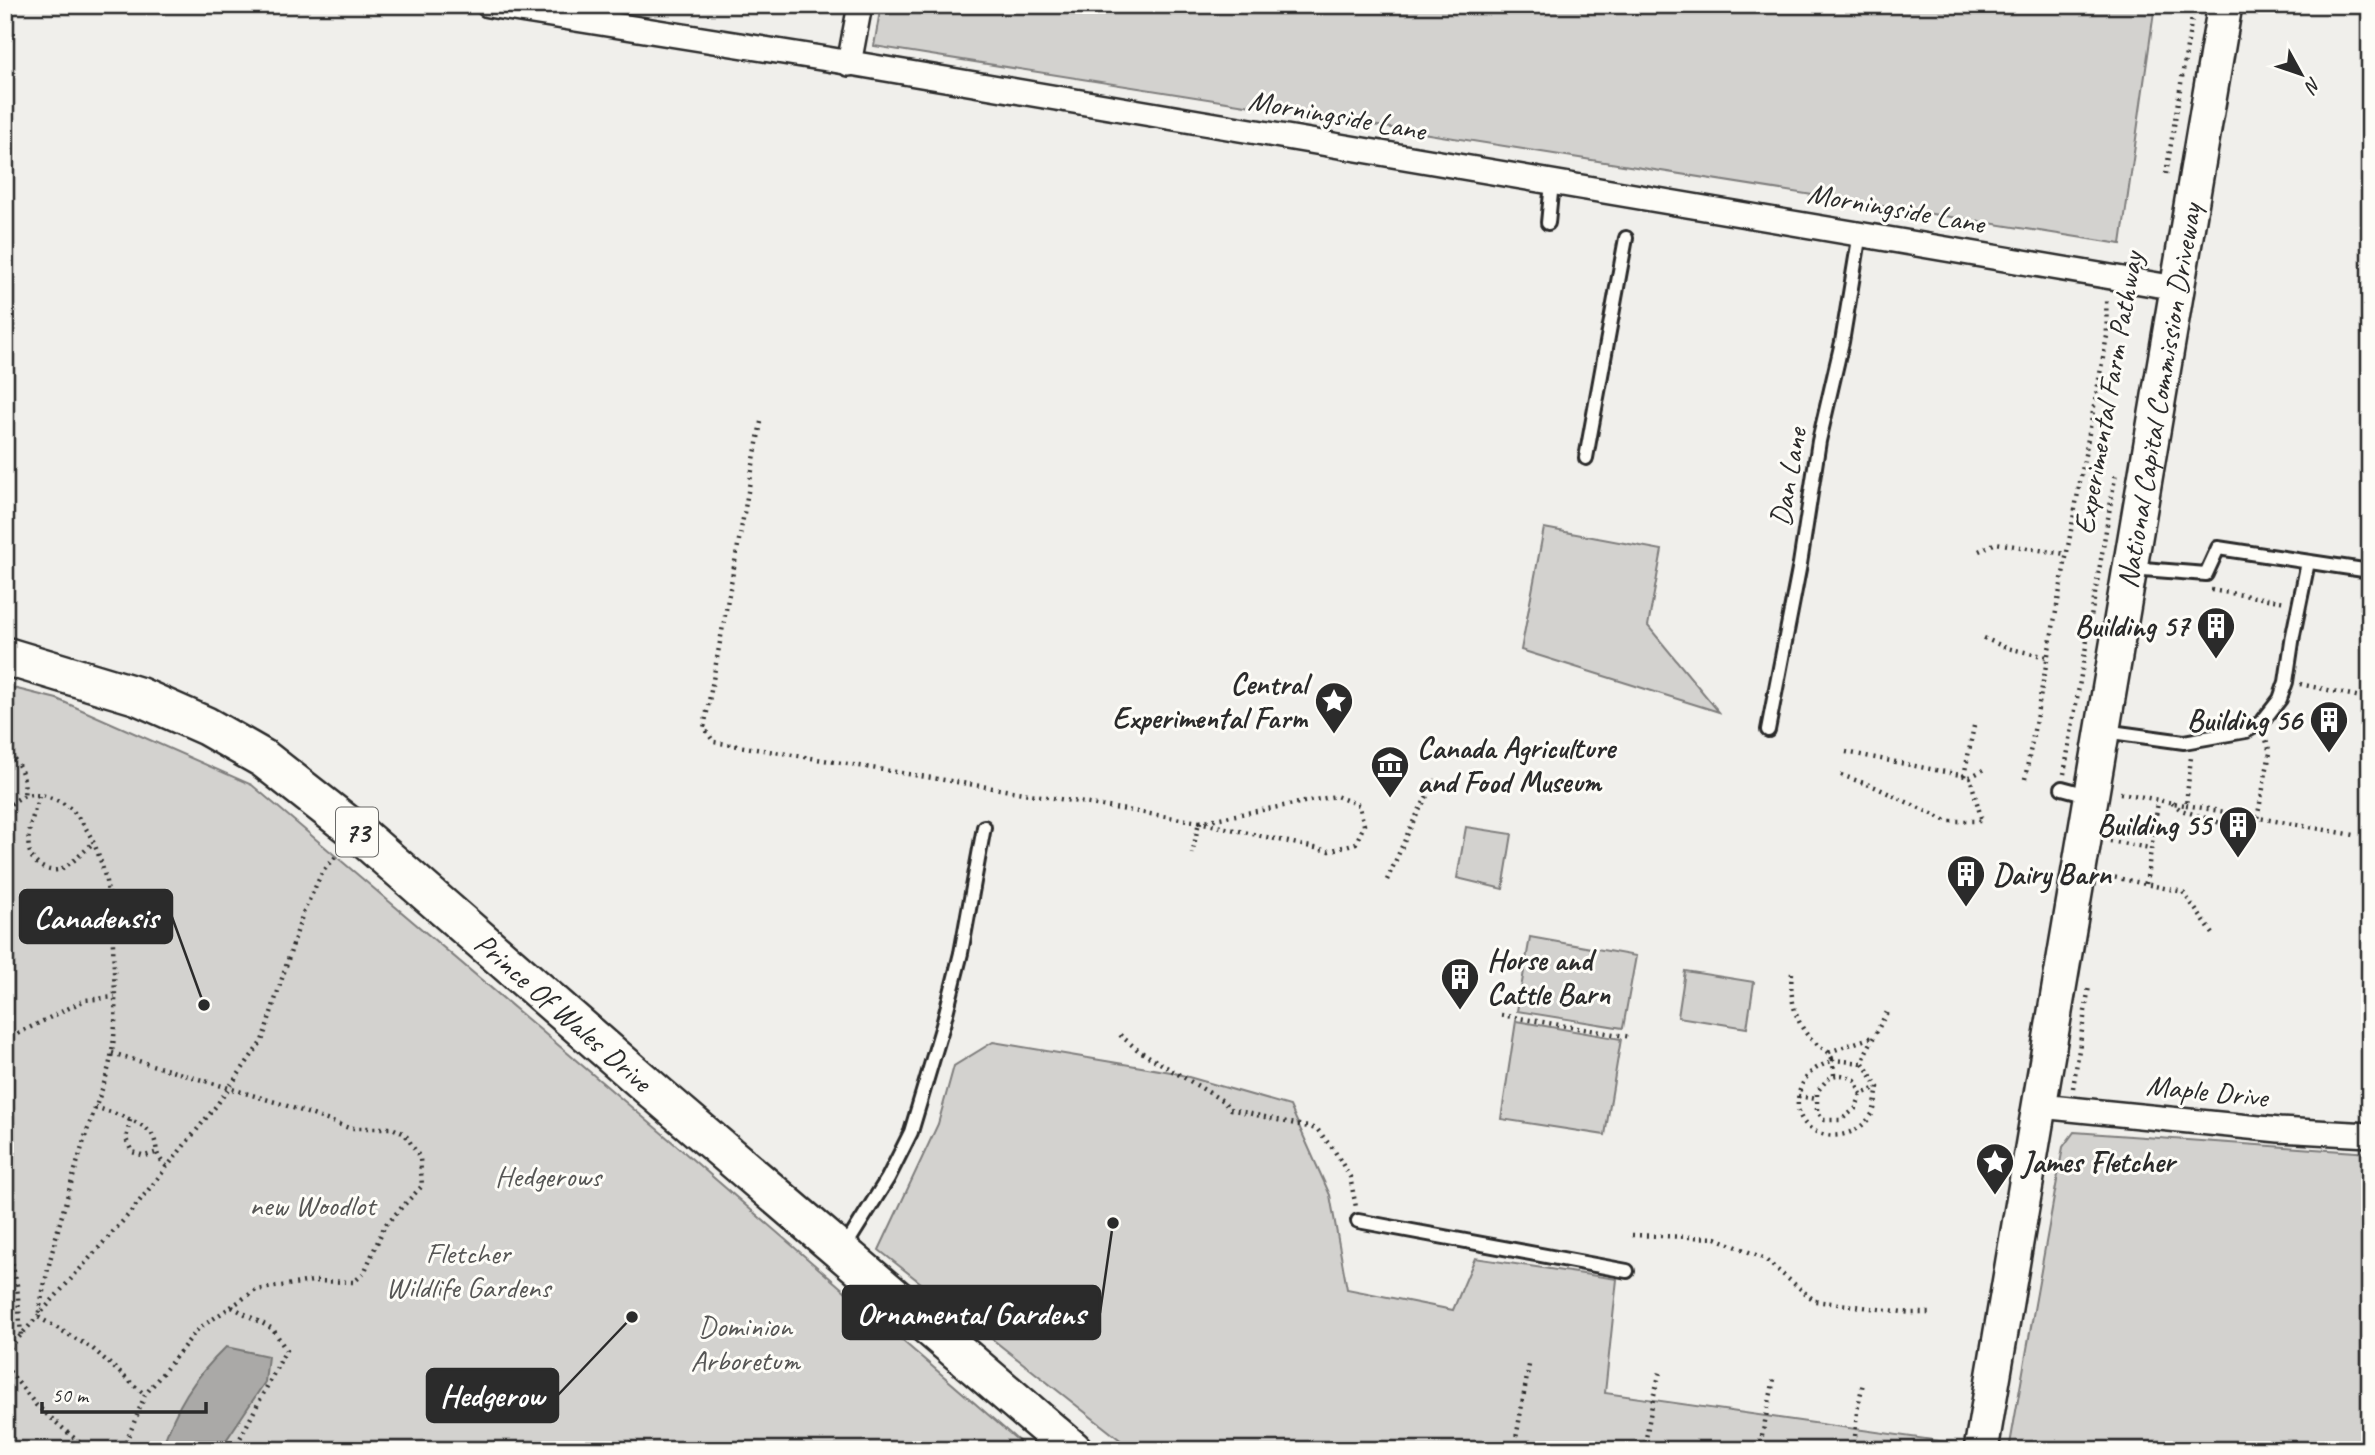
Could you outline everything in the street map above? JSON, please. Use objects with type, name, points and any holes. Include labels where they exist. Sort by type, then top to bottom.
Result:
[{"type":"main road","name":"Prince Of Wales Drive","points":[[5,656],[138,696],[206,726],[264,759],[357,832],[657,1094],[1073,1450]]},
{"type":"street","name":"Morningside Lane","points":[[488,5],[2176,288]]},
{"type":"street","points":[[849,64],[860,5]]},
{"type":"street","name":"National Capital Commission Driveway","points":[[1981,1450],[2225,5]]},
{"type":"street","name":"Maple Drive","points":[[2039,1106],[2279,1130],[2370,1135]]},
{"type":"lane","points":[[1548,223],[1552,183]]},
{"type":"lane","name":"Dan Lane","points":[[1768,730],[1800,564],[1819,441],[1842,342],[1860,233]]},
{"type":"lane","points":[[1586,458],[1626,238]]},
{"type":"lane","points":[[2132,568],[2206,574],[2218,548],[2370,571]]},
{"type":"lane","points":[[2104,731],[2191,741],[2246,731],[2262,722],[2280,699],[2286,681],[2308,562]]},
{"type":"lane","points":[[843,1251],[888,1178],[911,1132],[961,953],[984,827]]},
{"type":"lane","points":[[1358,1222],[1627,1271]]},
{"type":"path","points":[[2166,177],[2194,5]]},
{"type":"path","points":[[2025,779],[2107,336],[2104,275]]},
{"type":"path","points":[[761,422],[704,728],[714,742],[1199,822],[1329,851],[1356,843],[1364,825],[1359,805],[1336,796],[1199,822]]},
{"type":"path","name":"Experimental Farm Pathway","points":[[2092,792],[2118,461]]},
{"type":"path","points":[[1979,551],[1996,543],[2065,554]]},
{"type":"path","points":[[2202,589],[2299,604]]},
{"type":"path","points":[[1984,638],[2007,648],[2047,657]]},
{"type":"path","points":[[2286,681],[2370,699]]},
{"type":"path","points":[[2172,803],[2181,810],[2254,834],[2270,753],[2262,722]]},
{"type":"path","points":[[1842,775],[1875,787],[1947,821],[1982,821],[1967,777],[1974,726]]},
{"type":"path","points":[[2186,805],[2191,741]]},
{"type":"path","points":[[5,748],[26,782],[24,795]]},
{"type":"path","points":[[1846,751],[1967,777],[1983,770]]},
{"type":"path","points":[[1387,880],[1436,779]]},
{"type":"path","points":[[2092,792],[2138,795],[2158,802],[2354,835]]},
{"type":"path","points":[[5,808],[24,795],[58,800],[67,805],[78,817],[93,843],[112,908],[116,1020],[112,1053],[58,1225],[46,1270],[38,1317]]},
{"type":"path","points":[[39,796],[30,827],[28,848],[38,865],[48,870],[59,870],[93,843]]},
{"type":"path","points":[[2146,884],[2158,802]]},
{"type":"path","points":[[1192,854],[1199,822]]},
{"type":"path","points":[[5,1353],[129,1214],[262,1041],[303,912],[322,873],[357,832]]},
{"type":"path","points":[[2085,836],[2150,848]]},
{"type":"path","points":[[2108,876],[2183,892],[2213,934]]},
{"type":"path","points":[[108,894],[163,922]]},
{"type":"path","points":[[1792,973],[1789,992],[1802,1027],[1813,1041],[1829,1052],[1833,1060],[1834,1075]]},
{"type":"path","points":[[5,1040],[85,1000],[115,997]]},
{"type":"path","points":[[1863,1063],[1887,1012]]},
{"type":"path","points":[[1501,1015],[1631,1037]]},
{"type":"path","points":[[1120,1035],[1138,1050],[1223,1101],[1230,1109],[1317,1129],[1334,1150],[1350,1177],[1358,1222]]},
{"type":"path","points":[[1829,1052],[1876,1035]]},
{"type":"path","points":[[112,1053],[282,1104],[349,1128],[392,1128],[405,1134],[420,1158],[422,1186],[385,1225],[365,1273],[354,1282],[312,1281],[256,1290],[198,1329],[145,1395],[123,1450]]},
{"type":"path","points":[[1833,1060],[1863,1063],[1878,1087],[1873,1113],[1852,1133],[1828,1137],[1805,1125],[1797,1107],[1804,1079],[1833,1060]]},
{"type":"path","points":[[1841,1074],[1855,1080],[1861,1094],[1856,1108],[1841,1120],[1824,1120],[1817,1111],[1817,1092],[1834,1075],[1841,1074]]},
{"type":"path","points":[[1861,1094],[1878,1087]]},
{"type":"path","points":[[1798,1097],[1817,1098]]},
{"type":"path","points":[[95,1107],[140,1124],[152,1134],[155,1153],[167,1167]]},
{"type":"path","points":[[130,1120],[126,1139],[132,1152],[145,1156],[155,1153]]},
{"type":"path","points":[[5,1229],[17,1285],[21,1335]]},
{"type":"path","points":[[1632,1235],[1716,1238],[1763,1258],[1815,1301],[1911,1313],[1932,1313]]},
{"type":"path","points":[[232,1307],[273,1329],[286,1350],[234,1450]]},
{"type":"path","points":[[38,1317],[92,1348],[145,1395]]},
{"type":"path","points":[[1514,1450],[1529,1365]]},
{"type":"path","points":[[5,1366],[36,1405],[88,1450]]},
{"type":"path","points":[[1644,1450],[1661,1368]]},
{"type":"path","points":[[1759,1450],[1774,1379]]},
{"type":"path","points":[[1854,1450],[1857,1411],[1863,1383]]},
{"type":"green space","points":[[881,5],[2155,5],[2121,244],[874,46]]},
{"type":"green space","points":[[1544,528],[1662,550],[1648,626],[1719,712],[1521,650]]},
{"type":"green space","points":[[5,686],[57,699],[252,785],[1029,1450],[5,1450]]},
{"type":"green space","points":[[1466,827],[1512,834],[1503,889],[1457,878]]},
{"type":"green space","points":[[1530,937],[1636,956],[1623,1028],[1517,1011]]},
{"type":"green space","points":[[1685,971],[1754,982],[1747,1028],[1678,1017]]},
{"type":"green space","points":[[1516,1021],[1621,1039],[1605,1135],[1501,1119]]},
{"type":"green space","points":[[993,1042],[1171,1072],[1290,1106],[1330,1195],[1347,1289],[1453,1310],[1475,1258],[1617,1279],[1605,1393],[1954,1443],[1952,1450],[1133,1450],[879,1250],[938,1124],[954,1066]]},
{"type":"green space","points":[[2074,1132],[2370,1153],[2370,1450],[2009,1450],[2063,1147]]},
{"type":"shaded area","points":[[226,1347],[268,1356],[265,1382],[225,1442],[223,1450],[161,1450],[187,1394]]},
{"type":"place","name":"Building 57","points":[[2216,660]]},
{"type":"place","name":"Central Experimental Farm","points":[[1334,735]]},
{"type":"place","name":"Building 56","points":[[2329,754]]},
{"type":"place","name":"Canada Agriculture and Food Museum","points":[[1390,799]]},
{"type":"place","name":"Building 55","points":[[2238,859]]},
{"type":"place","name":"Dairy Barn","points":[[1966,908]]},
{"type":"place","name":"Canadensis","points":[[204,1005]]},
{"type":"place","name":"Horse and Cattle Barn","points":[[1460,1011]]},
{"type":"place","name":"James Fletcher","points":[[1995,1196]]},
{"type":"place","name":"Ornamental Gardens","points":[[1113,1223]]},
{"type":"place","name":"Hedgerow","points":[[632,1317]]},
{"type":"park label","name":"Hedgerows","points":[[548,1176]]},
{"type":"park label","name":"new Woodlot","points":[[312,1205]]},
{"type":"park label","name":"Fletcher Wildlife Gardens","points":[[468,1270]]},
{"type":"park label","name":"Dominion Arboretum","points":[[745,1343]]}]
